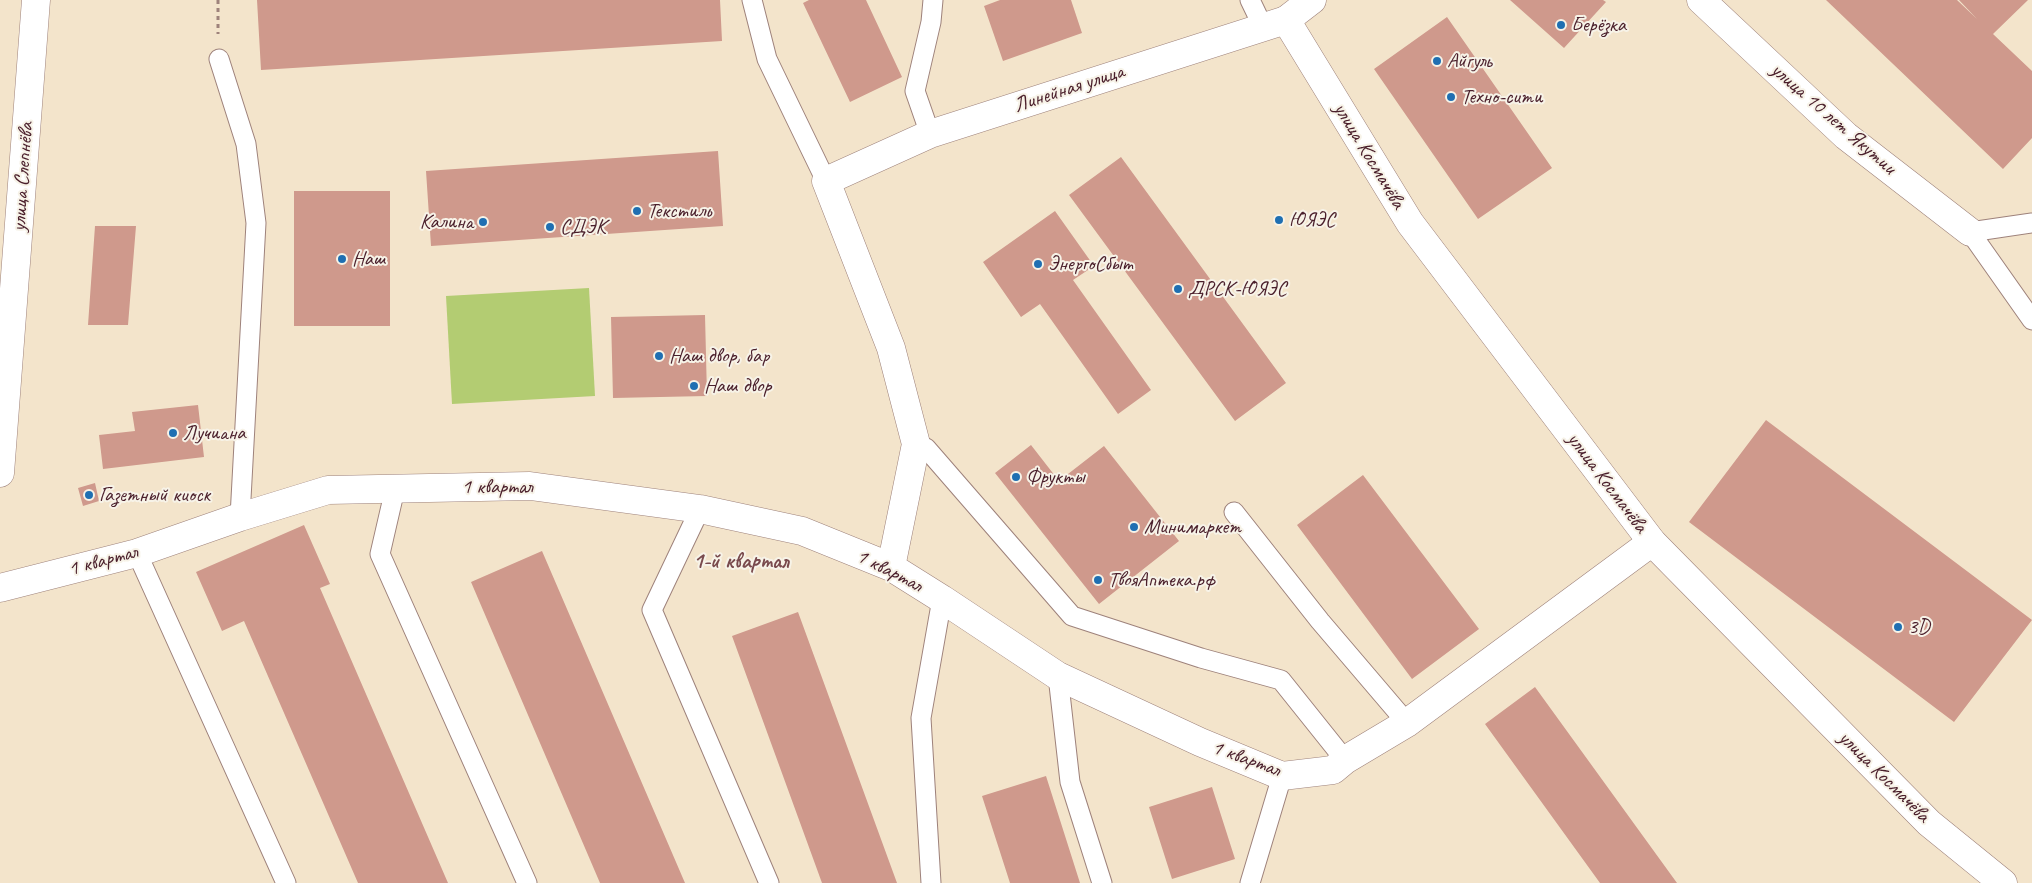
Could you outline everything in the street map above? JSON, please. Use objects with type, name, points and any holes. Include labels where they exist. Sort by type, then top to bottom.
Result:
[{"type":"street","name":"улица Слепнёва","points":[[0,473],[36,0]]},
{"type":"street","name":"Линейная улица","points":[[826,181],[930,134],[1275,23],[1312,0]]},
{"type":"street","name":"улица 10 лет Якутии","points":[[1702,0],[1846,136],[1970,232]]},
{"type":"street","name":"улица Космачёва","points":[[1275,23],[1410,223],[1652,542],[1929,823],[2003,883]]},
{"type":"street","points":[[826,181],[891,348],[916,444],[891,567]]},
{"type":"street","name":"1 квартал","points":[[0,588],[137,553],[240,517],[328,490],[530,486],[700,509],[802,531],[891,567],[1058,676],[1200,742],[1282,776],[1332,770],[1345,760],[1407,723],[1652,542]]},
{"type":"lane","points":[[752,0],[767,59],[826,181]]},
{"type":"lane","points":[[930,134],[915,91],[931,22],[933,0]]},
{"type":"lane","points":[[1250,0],[1275,23]]},
{"type":"lane","points":[[219,59],[246,144],[256,223],[240,517]]},
{"type":"lane","points":[[2032,223],[1970,232],[2032,320]]},
{"type":"lane","points":[[916,444],[926,448],[1072,616],[1201,658],[1281,680],[1345,760]]},
{"type":"lane","points":[[395,488],[380,554],[527,883]]},
{"type":"lane","points":[[700,509],[652,610],[769,883]]},
{"type":"lane","points":[[1234,512],[1320,621],[1407,723]]},
{"type":"lane","points":[[137,553],[286,883]]},
{"type":"lane","points":[[931,883],[921,718],[942,599]]},
{"type":"lane","points":[[1058,676],[1070,782],[1102,883]]},
{"type":"lane","points":[[1250,883],[1282,776]]},
{"type":"path","points":[[218,0],[219,59]]},
{"type":"green space","points":[[589,288],[595,396],[452,404],[446,296]]},
{"type":"building","points":[[257,0],[720,0],[722,41],[261,70]]},
{"type":"building","points":[[809,0],[866,0],[902,77],[850,102],[803,3]]},
{"type":"building","points":[[1000,0],[1071,0],[1082,33],[1003,61],[984,6]]},
{"type":"building","name":"Берёзка","points":[[1510,0],[1603,0],[1606,2],[1564,48]]},
{"type":"building","points":[[1826,0],[1957,0],[1977,19],[1959,0],[2028,0],[1993,34],[2032,71],[2032,138],[2003,169]]},
{"type":"building","points":[[1447,17],[1552,168],[1478,219],[1374,69]]},
{"type":"building","points":[[718,151],[723,226],[431,246],[426,171]]},
{"type":"building","points":[[1121,157],[1286,383],[1235,421],[1069,195]]},
{"type":"building","points":[[294,191],[390,191],[390,326],[294,326]]},
{"type":"building","points":[[1055,211],[1094,266],[1073,280],[1151,390],[1118,414],[1040,304],[1021,317],[983,262]]},
{"type":"building","points":[[95,226],[136,226],[128,325],[88,325]]},
{"type":"building","name":"Наш двор, бар","points":[[705,315],[707,396],[613,398],[611,317]]},
{"type":"building","points":[[198,405],[204,457],[103,469],[99,435],[135,431],[132,412]]},
{"type":"building","points":[[1766,420],[2032,620],[1954,722],[1689,522]]},
{"type":"building","points":[[1031,445],[1059,481],[1104,446],[1179,541],[1099,604],[995,473]]},
{"type":"building","points":[[1363,475],[1479,629],[1412,679],[1297,525]]},
{"type":"building","name":"Газетный киоск","points":[[95,483],[99,501],[83,506],[78,488]]},
{"type":"building","points":[[304,525],[330,584],[320,588],[448,883],[358,883],[244,621],[222,631],[196,572]]},
{"type":"building","points":[[542,551],[685,883],[600,883],[471,582]]},
{"type":"building","points":[[798,612],[897,883],[822,883],[732,636]]},
{"type":"building","points":[[1535,687],[1677,883],[1600,883],[1485,724]]},
{"type":"building","points":[[1046,776],[1080,883],[1010,883],[982,796]]},
{"type":"building","points":[[1212,787],[1235,859],[1172,879],[1149,807]]},
{"type":"place","name":"Берёзка","points":[[1561,25]]},
{"type":"place","name":"Айгуль","points":[[1437,61]]},
{"type":"place","name":"Техно-сити","points":[[1451,97]]},
{"type":"place","name":"Текстиль","points":[[637,211]]},
{"type":"place","name":"ЮЯЭС","points":[[1279,220]]},
{"type":"place","name":"Калина","points":[[483,222]]},
{"type":"place","name":"СДЭК","points":[[550,227]]},
{"type":"place","name":"Наш","points":[[342,259]]},
{"type":"place","name":"ЭнергоСбыт","points":[[1038,264]]},
{"type":"place","name":"ДРСК-ЮЯЭС","points":[[1178,289]]},
{"type":"place","name":"Наш двор, бар","points":[[659,356]]},
{"type":"place","name":"Наш двор","points":[[694,386]]},
{"type":"place","name":"Лучиана","points":[[173,433]]},
{"type":"place","name":"Фрукты","points":[[1016,477]]},
{"type":"place","name":"Газетный киоск","points":[[89,495]]},
{"type":"place","name":"Минимаркет","points":[[1134,527]]},
{"type":"place","name":"ТвояАптека.рф","points":[[1098,580]]},
{"type":"place","name":"3D","points":[[1898,627]]},
{"type":"district","name":"1-й квартал","points":[[741,562]]}]
